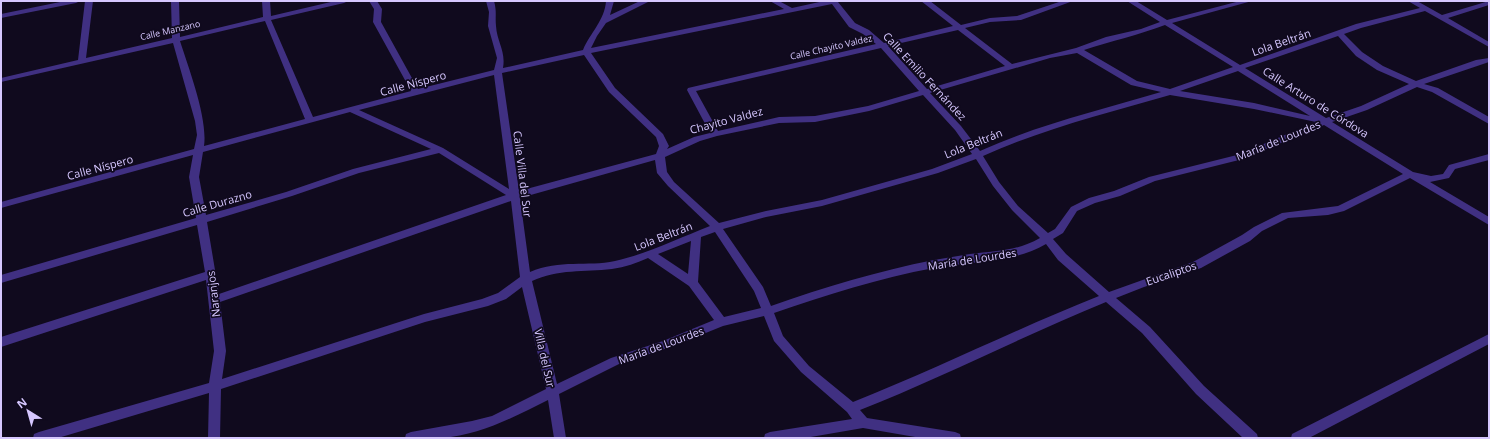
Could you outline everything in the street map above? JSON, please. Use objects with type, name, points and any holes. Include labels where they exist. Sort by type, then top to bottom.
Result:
[{"type":"street","points":[[1,16],[76,1]]},
{"type":"street","points":[[82,61],[90,1]]},
{"type":"street","name":"Naranjos","points":[[175,1],[176,39],[200,121],[200,150],[194,177],[211,274],[220,351],[215,386],[214,438]]},
{"type":"street","points":[[266,1],[267,18],[310,121]]},
{"type":"street","name":"Calle Manzano","points":[[1,80],[344,1]]},
{"type":"street","points":[[373,1],[378,9],[377,22],[416,93]]},
{"type":"street","name":"Calle Villa del Sur","points":[[490,1],[493,12],[492,26],[501,58],[498,72],[526,279]]},
{"type":"street","points":[[602,22],[646,1]]},
{"type":"street","points":[[774,1],[791,10]]},
{"type":"street","name":"Calle Níspero","points":[[1,205],[200,150],[498,72],[586,52],[834,1]]},
{"type":"street","name":"Calle Emilio Fernández","points":[[834,1],[852,25],[866,32],[882,46],[958,128],[978,155],[996,184],[1015,208],[1047,238],[1062,257],[1106,297],[1146,330],[1200,390],[1252,438]]},
{"type":"street","points":[[925,1],[958,28],[1011,67]]},
{"type":"street","name":"Calle Chayito Valdez","points":[[715,134],[691,90],[990,20],[1018,18],[1069,1]]},
{"type":"street","name":"Calle Arturo de Córdova","points":[[1131,1],[1164,23],[1489,222]]},
{"type":"street","points":[[925,92],[1049,56],[1078,50],[1109,39],[1143,32],[1164,23],[1248,1]]},
{"type":"street","points":[[1412,1],[1489,45]]},
{"type":"street","points":[[608,3],[602,22],[592,38],[586,52],[612,90],[660,136],[664,146],[660,156],[662,173],[671,184],[717,227],[760,290],[778,338],[805,369],[851,408],[863,423]]},
{"type":"street","points":[[1441,18],[1489,3]]},
{"type":"street","name":"Lola Beltrán","points":[[39,438],[215,386],[424,318],[484,303],[502,296],[526,279],[539,273],[566,268],[613,265],[633,260],[717,227],[766,214],[822,203],[935,171],[978,155],[1011,140],[1038,131],[1170,92],[1240,69],[1359,26],[1403,16],[1425,9]]},
{"type":"street","points":[[1340,34],[1359,54],[1370,62],[1416,84],[1435,90],[1452,98],[1489,121]]},
{"type":"street","points":[[1078,50],[1134,83],[1170,92],[1254,106],[1326,121]]},
{"type":"street","name":"María de Lourdes","points":[[411,438],[472,427],[495,420],[615,361],[667,344],[721,322],[768,311],[828,290],[874,277],[934,264],[970,258],[1003,255],[1031,248],[1059,231],[1074,209],[1092,200],[1117,194],[1152,179],[1240,157],[1326,121],[1364,108],[1416,84],[1479,62],[1489,60]]},
{"type":"street","name":"Chayito Valdez","points":[[213,300],[514,196],[660,156],[697,139],[779,120],[815,119],[836,116],[925,92]]},
{"type":"street","points":[[352,110],[440,150],[514,196]]},
{"type":"street","name":"Calle Durazno","points":[[1,279],[289,194],[356,171],[440,150]]},
{"type":"street","points":[[1410,174],[1431,179],[1446,176],[1452,167],[1489,156]]},
{"type":"street","name":"Eucaliptos","points":[[851,408],[894,391],[1023,332],[1106,297],[1197,265],[1246,238],[1258,229],[1286,215],[1328,212],[1341,209],[1410,174]]},
{"type":"street","points":[[693,283],[696,236]]},
{"type":"street","points":[[650,254],[693,283],[721,322]]},
{"type":"street","points":[[1,342],[211,274]]},
{"type":"street","name":"Villa del Sur","points":[[526,279],[553,392],[560,438]]},
{"type":"street","points":[[1297,438],[1489,339]]},
{"type":"street","points":[[770,438],[863,423],[955,438]]}]
